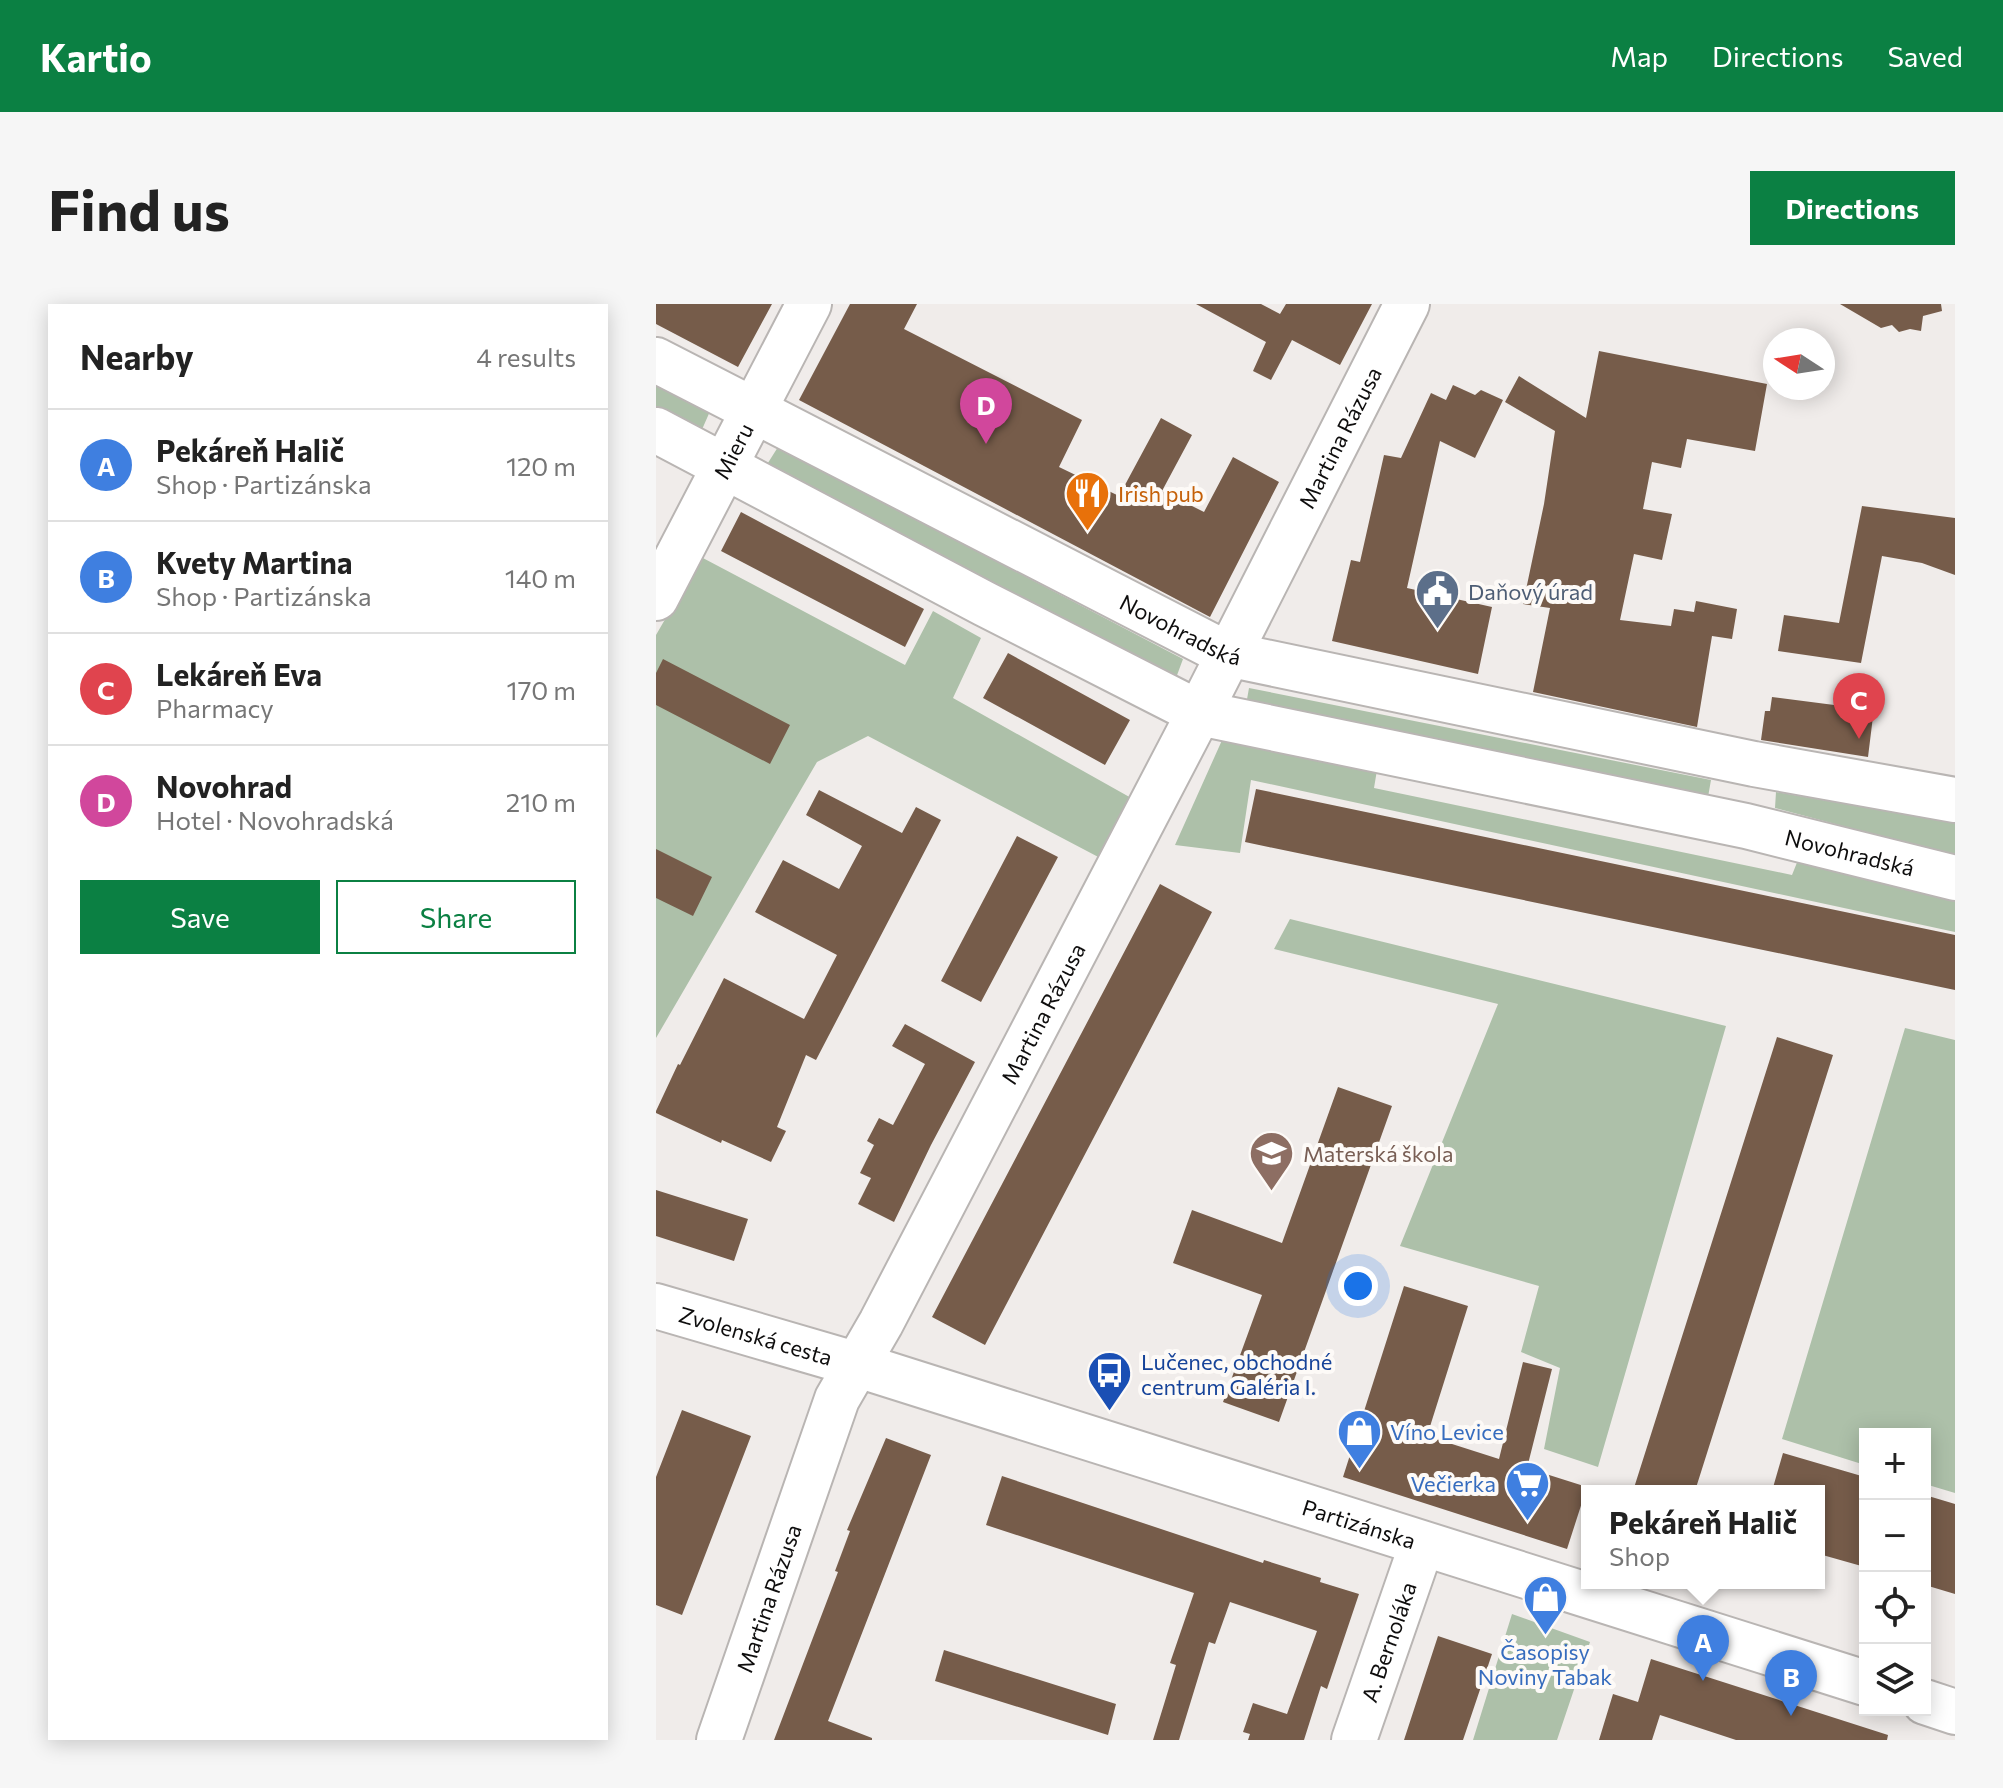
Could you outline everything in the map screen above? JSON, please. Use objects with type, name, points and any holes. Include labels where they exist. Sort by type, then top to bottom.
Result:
[{"type":"street","name":"Mieru","points":[[656,598],[809,304]]},
{"type":"street","name":"Martina Rázusa","points":[[719,1740],[837,1399],[881,1323],[1199,713],[1407,304]]},
{"type":"street","name":"Novohradská","points":[[656,360],[1227,654],[1754,764],[1955,800]]},
{"type":"street","name":"Novohradská","points":[[656,430],[1199,713],[1746,826],[1955,878]]},
{"type":"street","points":[[1746,826],[1754,764]]},
{"type":"street","name":"Zvolenská cesta","points":[[656,1306],[855,1364]]},
{"type":"street","name":"Partizánska","points":[[855,1364],[1859,1681]]},
{"type":"street","name":"A. Bernoláka","points":[[1354,1740],[1422,1544]]},
{"type":"street","points":[[1931,1704],[1955,1712]]},
{"type":"green space","points":[[656,380],[711,409],[700,434],[656,411]]},
{"type":"green space","points":[[778,447],[1183,659],[1176,678],[766,466]]},
{"type":"green space","points":[[701,557],[905,665],[933,611],[981,638],[953,698],[1133,799],[1104,860],[868,736],[817,762],[656,1038],[656,635]]},
{"type":"green space","points":[[1249,688],[1711,780],[1708,797],[1246,705]]},
{"type":"green space","points":[[1223,738],[1378,764],[1374,788],[1792,875],[1800,855],[1955,901],[1955,932],[1251,780],[1240,853],[1175,845]]},
{"type":"green space","points":[[1776,792],[1955,823],[1955,856],[1775,808]]},
{"type":"green space","points":[[1290,919],[1726,1026],[1598,1467],[1544,1449],[1560,1368],[1521,1352],[1539,1286],[1400,1246],[1498,1004],[1274,949]]},
{"type":"green space","points":[[1905,1028],[1955,1040],[1955,1493],[1931,1486],[1931,1428],[1859,1428],[1859,1463],[1782,1439]]},
{"type":"green space","points":[[1512,1614],[1590,1642],[1557,1740],[1473,1740]]},
{"type":"building","points":[[656,304],[772,304],[738,367],[656,324]]},
{"type":"building","points":[[850,304],[917,304],[904,329],[1082,420],[1059,467],[1119,496],[1161,418],[1192,435],[1162,491],[1204,512],[1233,457],[1279,482],[1210,617],[799,400]]},
{"type":"building","points":[[1196,304],[1261,304],[1280,314],[1286,304],[1372,304],[1340,365],[1292,340],[1271,380],[1253,371],[1266,342]]},
{"type":"building","points":[[1840,304],[1941,304],[1942,311],[1923,316],[1921,331],[1910,329],[1899,332],[1892,325],[1881,328]]},
{"type":"building","points":[[1599,351],[1763,383],[1764,400],[1755,451],[1687,439],[1681,468],[1652,462],[1643,509],[1672,514],[1662,560],[1634,554],[1620,620],[1671,626],[1674,609],[1694,612],[1696,601],[1737,609],[1732,639],[1712,636],[1697,727],[1533,692],[1550,608],[1523,604],[1544,504],[1555,431],[1505,402],[1519,376],[1586,418]]},
{"type":"building","points":[[1453,385],[1475,395],[1481,390],[1503,400],[1475,458],[1440,441],[1407,588],[1492,607],[1478,674],[1332,641],[1351,560],[1360,562],[1384,455],[1401,458],[1431,393],[1446,400]]},
{"type":"building","points":[[1862,506],[1955,518],[1955,575],[1922,563],[1882,556],[1861,663],[1778,651],[1784,615],[1839,623]]},
{"type":"building","points":[[741,512],[924,609],[905,647],[721,551]]},
{"type":"building","points":[[1008,653],[1130,720],[1105,765],[983,698]]},
{"type":"building","points":[[663,659],[790,725],[770,764],[656,705],[656,673]]},
{"type":"building","points":[[1845,680],[1877,684],[1868,757],[1761,740],[1765,711],[1770,711],[1772,697],[1842,706]]},
{"type":"building","points":[[1256,789],[1955,935],[1955,990],[1245,842]]},
{"type":"building","points":[[819,790],[902,833],[916,807],[941,820],[816,1060],[806,1055],[777,1127],[786,1131],[771,1162],[722,1140],[721,1143],[656,1111],[724,978],[804,1019],[837,955],[755,912],[783,860],[839,889],[862,846],[806,815]]},
{"type":"building","points":[[1017,836],[1058,857],[981,1002],[941,981]]},
{"type":"building","points":[[656,849],[712,877],[693,916],[656,898]]},
{"type":"building","points":[[1160,884],[1212,912],[985,1345],[932,1317]]},
{"type":"building","points":[[905,1024],[975,1062],[894,1222],[858,1204],[871,1178],[860,1173],[874,1145],[867,1141],[879,1118],[893,1125],[925,1064],[892,1046]]},
{"type":"building","points":[[1777,1037],[1833,1055],[1697,1485],[1635,1485]]},
{"type":"building","points":[[1338,1087],[1392,1106],[1279,1422],[1223,1402],[1262,1295],[1173,1263],[1192,1210],[1282,1243]]},
{"type":"building","points":[[656,1190],[748,1219],[734,1261],[656,1236]]},
{"type":"building","points":[[1404,1286],[1468,1306],[1427,1436],[1499,1459],[1523,1362],[1552,1369],[1527,1468],[1581,1485],[1581,1506],[1567,1549],[1343,1477]]},
{"type":"building","points":[[682,1410],[751,1436],[682,1615],[656,1605],[656,1477]]},
{"type":"building","points":[[886,1438],[931,1455],[828,1721],[872,1740],[774,1740],[838,1572],[835,1571],[850,1531],[847,1530]]},
{"type":"building","points":[[1783,1453],[1859,1475],[1859,1565],[1825,1556],[1825,1485],[1774,1485]]},
{"type":"building","points":[[1002,1476],[1263,1563],[1264,1560],[1321,1578],[1320,1582],[1359,1594],[1327,1689],[1321,1686],[1304,1740],[1248,1740],[1250,1734],[1243,1732],[1253,1703],[1287,1714],[1317,1631],[1230,1602],[1215,1644],[1209,1642],[1179,1740],[1153,1740],[1176,1665],[1170,1663],[1194,1593],[986,1525]]},
{"type":"building","points":[[1931,1497],[1955,1504],[1955,1594],[1931,1587]]},
{"type":"building","points":[[1438,1636],[1492,1654],[1463,1740],[1404,1740]]},
{"type":"building","points":[[944,1650],[1116,1704],[1108,1735],[935,1681]]},
{"type":"building","points":[[1651,1659],[1888,1735],[1887,1740],[1736,1740],[1660,1715],[1652,1740],[1599,1740],[1613,1694],[1638,1702]]},
{"type":"place","name":"Novohrad","points":[[986,444]]},
{"type":"place","name":"Irish pub","points":[[1087,532]]},
{"type":"place","name":"Daňový úrad","points":[[1437,630]]},
{"type":"place","name":"Lekáreň Eva","points":[[1859,739]]},
{"type":"place","name":"Materská škola","points":[[1272,1192]]},
{"type":"place","name":"Lučenec, obchodné centrum Galéria I.","points":[[1110,1413]]},
{"type":"place","name":"Víno Levice","points":[[1359,1470]]},
{"type":"place","name":"Večierka","points":[[1527,1522]]},
{"type":"place","name":"Časopisy Noviny Tabak","points":[[1545,1637]]},
{"type":"place","name":"Pekáreň Halič","points":[[1703,1681]]},
{"type":"place","name":"Kvety Martina","points":[[1791,1716]]}]
